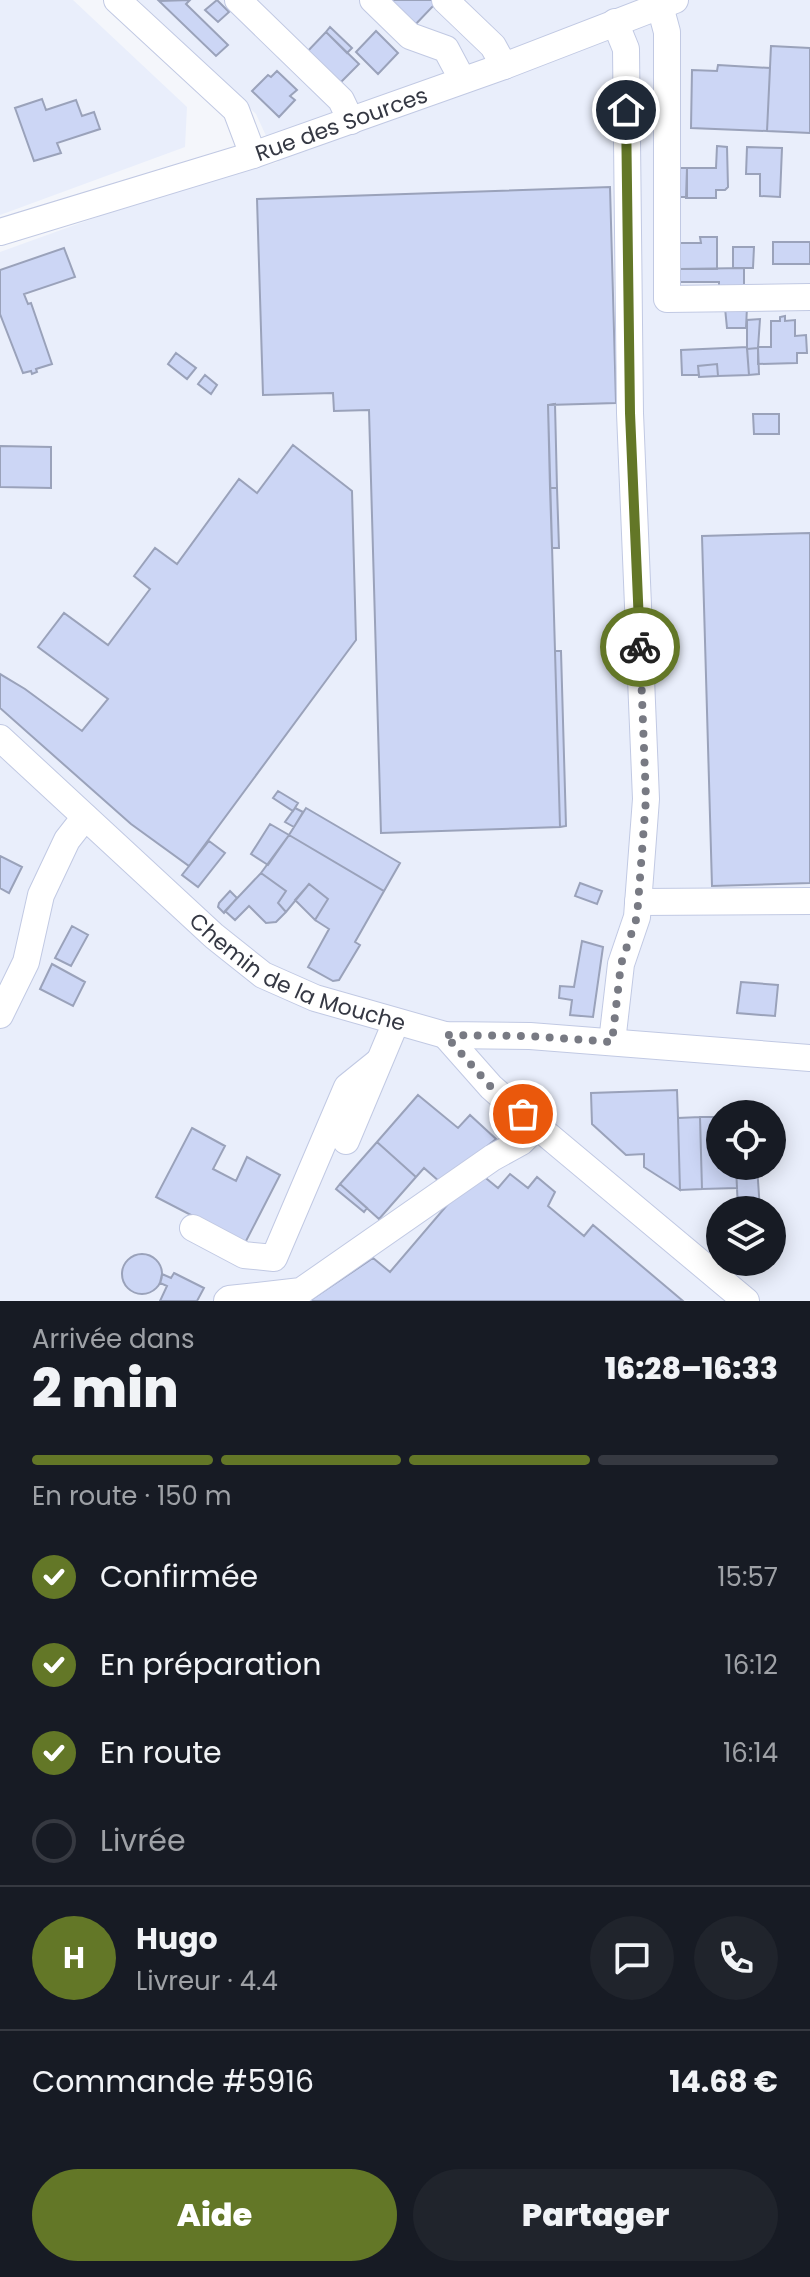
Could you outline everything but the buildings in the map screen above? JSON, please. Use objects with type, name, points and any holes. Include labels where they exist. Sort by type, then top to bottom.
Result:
[{"type":"street","points":[[117,0],[236,110],[253,155]]},
{"type":"street","points":[[238,0],[341,100],[351,121]]},
{"type":"street","points":[[373,0],[410,36],[446,49],[462,79]]},
{"type":"street","points":[[445,0],[493,46],[504,66]]},
{"type":"street","points":[[668,3],[667,299],[810,297]]},
{"type":"street","name":"Rue des Sources","points":[[0,232],[253,155],[504,66],[668,3]]},
{"type":"street","points":[[612,1042],[621,964],[637,917],[646,799],[630,413],[626,49],[615,22]]},
{"type":"street","name":"Chemin de la Mouche","points":[[0,738],[214,936],[263,975],[315,998],[445,1035],[530,1036],[810,1058]]},
{"type":"street","points":[[0,1015],[26,962],[41,895],[67,840],[85,817]]},
{"type":"street","points":[[638,902],[810,901]]},
{"type":"street","points":[[346,1141],[396,1022]]},
{"type":"street","points":[[445,1035],[491,1087],[746,1301]]},
{"type":"street","points":[[193,1228],[244,1255],[274,1258],[347,1087],[378,1062]]},
{"type":"street","points":[[227,1301],[301,1291],[492,1158],[521,1142],[537,1126]]},
{"type":"shaded area","points":[[0,0],[73,0],[187,107],[185,147],[0,215]]},
{"type":"shaded area","points":[[138,0],[810,0],[810,1301],[0,1301],[0,252],[133,204],[278,162],[256,114]]},
{"type":"way so far","points":[[523,1114],[491,1087],[445,1035],[530,1036],[612,1042],[621,964],[637,917],[646,799],[640,647]]},
{"type":"route","points":[[626,110],[630,413],[640,647]]}]
